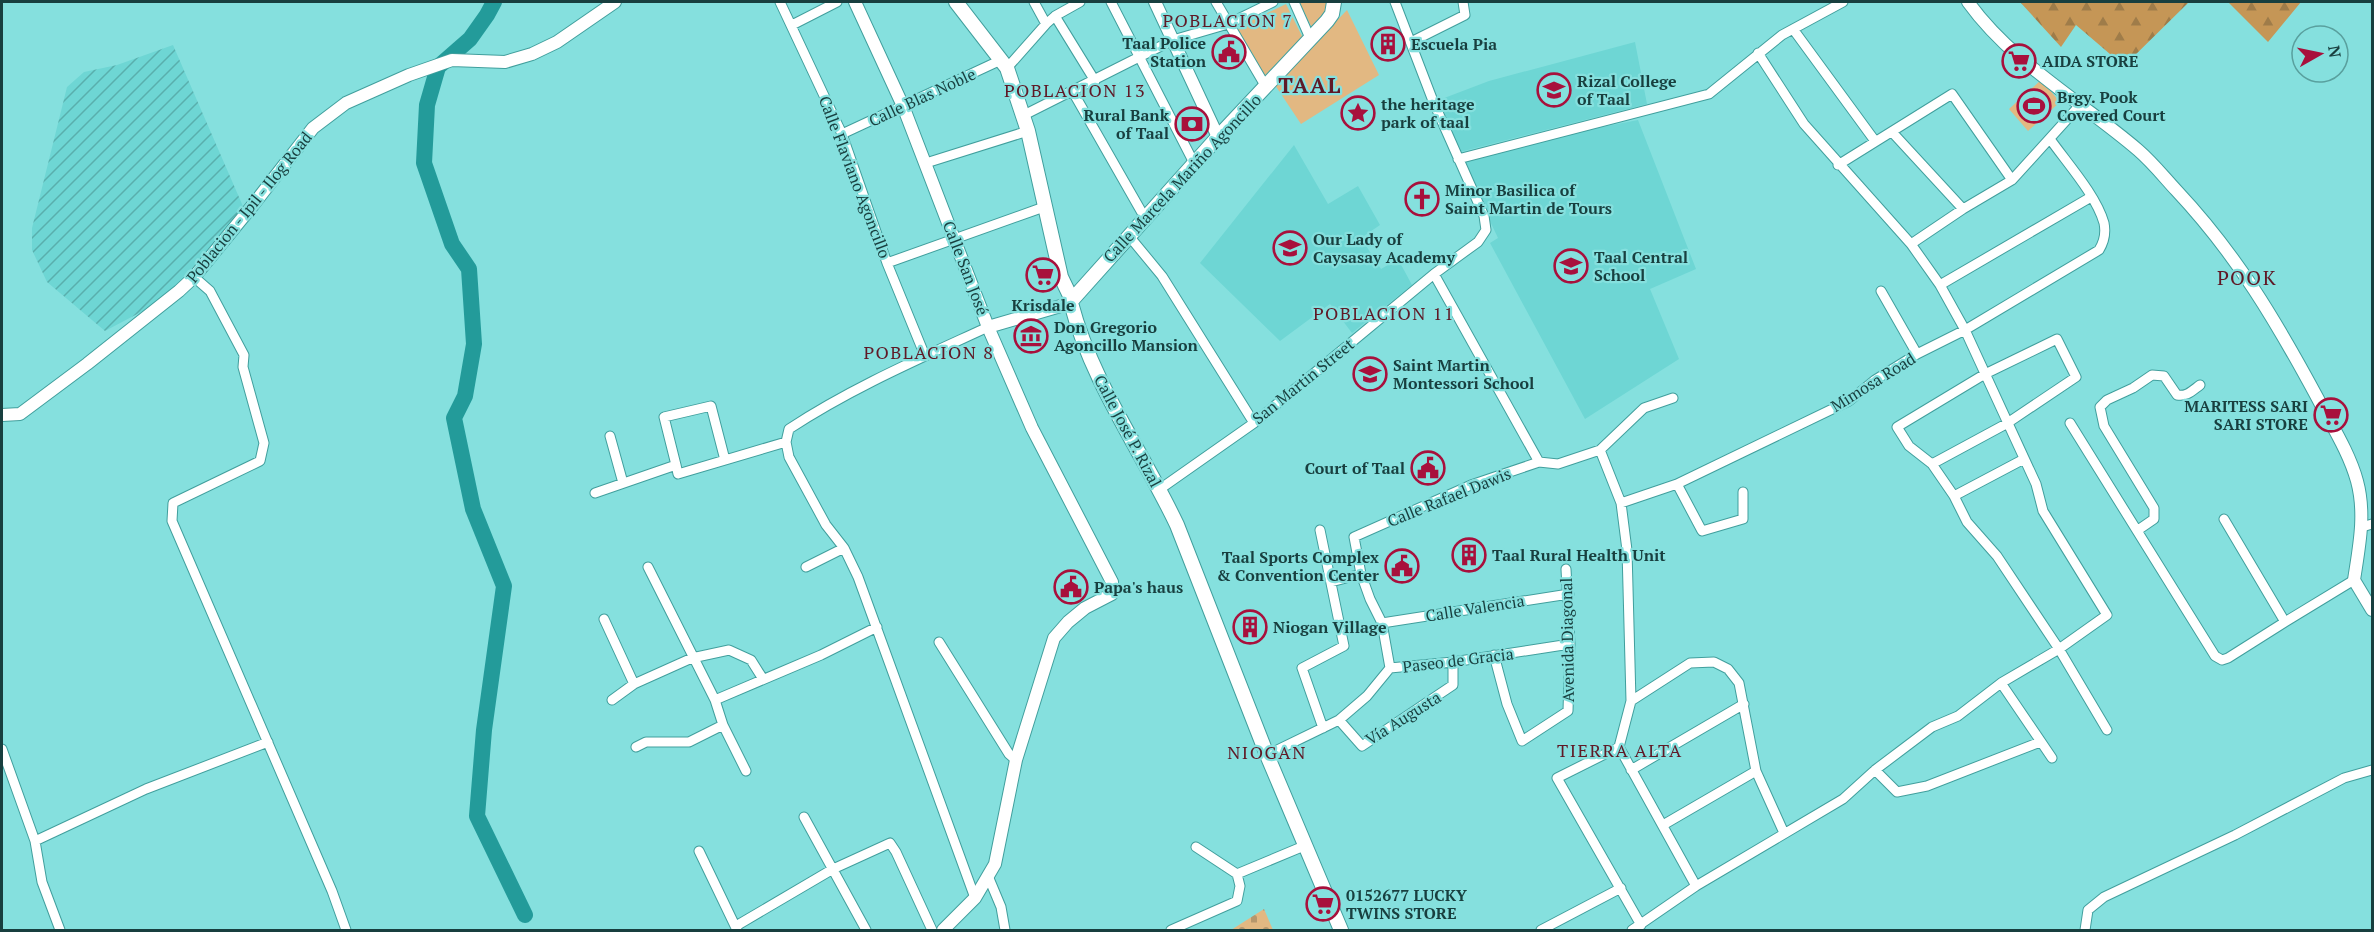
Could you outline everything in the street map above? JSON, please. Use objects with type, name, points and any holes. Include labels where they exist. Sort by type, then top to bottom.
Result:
[{"type":"main road","name":"Calle José P. Rizal","points":[[956,2],[1004,64],[1024,115],[1061,277],[1072,301],[1081,338],[1096,371],[1160,489],[1191,560],[1304,846],[1341,930]]},
{"type":"main road","name":"Calle Marcela Mariño Agoncillo","points":[[1072,301],[1194,163],[1332,14],[1334,2]]},
{"type":"street","name":"Poblacion - Ipil - Ilog Road","points":[[2,415],[20,414],[87,364],[194,277],[313,128],[346,103],[409,75],[452,60],[505,62],[532,54],[557,42],[615,2]]},
{"type":"street","name":"Calle Flaviano Agoncillo","points":[[780,2],[842,134],[887,263],[925,356]]},
{"type":"street","points":[[792,25],[837,2]]},
{"type":"street","name":"Calle San José","points":[[855,2],[903,106],[988,327],[1032,428],[1112,582],[1112,594],[1085,608],[1068,622],[1054,639],[1016,760]]},
{"type":"street","points":[[1034,2],[1046,24]]},
{"type":"street","points":[[1004,64],[1055,16],[1080,2]]},
{"type":"street","points":[[1112,2],[1194,163]]},
{"type":"street","points":[[1155,2],[1218,137]]},
{"type":"street","points":[[1216,2],[1266,87]]},
{"type":"street","points":[[1024,115],[1173,40],[1228,24],[1260,4],[1273,2]]},
{"type":"street","points":[[1294,2],[1310,38]]},
{"type":"street","points":[[1395,2],[1458,159],[1709,94],[1758,52],[1793,29],[1843,2]]},
{"type":"street","points":[[1411,42],[1465,15],[1463,2]]},
{"type":"street","points":[[1968,2],[1985,25],[2080,105],[2140,151],[2207,223],[2255,288],[2289,345],[2351,463],[2367,526],[2354,580],[2222,660],[2215,656],[2070,423]]},
{"type":"street","points":[[1055,16],[1095,81]]},
{"type":"street","points":[[1793,29],[1875,141]]},
{"type":"street","points":[[1632,930],[1696,886],[1843,799],[1875,770],[1932,727],[1958,716],[2001,683],[2059,649],[2107,615],[2043,511],[2036,484],[2006,424],[1965,330],[1940,285],[1911,244],[1838,165],[1804,124],[1758,52]]},
{"type":"street","name":"Calle Blas Noble","points":[[842,134],[1004,64]]},
{"type":"street","points":[[1073,92],[1145,218]]},
{"type":"street","points":[[1838,165],[1952,94],[2012,180]]},
{"type":"street","points":[[1911,244],[2012,180],[2080,105]]},
{"type":"street","points":[[926,164],[1028,131]]},
{"type":"street","points":[[1892,132],[1963,209]]},
{"type":"street","points":[[1940,285],[2091,197],[2050,138]]},
{"type":"street","name":"San Martin Street","points":[[1160,489],[1254,423],[1434,274],[1478,242],[1486,230],[1484,216],[1458,159]]},
{"type":"street","name":"Mimosa Road","points":[[1622,503],[1677,484],[1849,400],[1875,380],[1917,354],[1965,330],[2099,250],[2105,235],[2104,224],[2091,197]]},
{"type":"street","points":[[887,263],[1044,207]]},
{"type":"street","points":[[1129,236],[1162,276],[1254,423]]},
{"type":"street","points":[[1434,274],[1539,462],[1558,464],[1600,450],[1644,408],[1673,398]]},
{"type":"street","points":[[194,277],[210,291],[244,355],[243,367],[264,442],[260,461],[173,502],[172,521],[332,891],[346,930]]},
{"type":"street","points":[[1881,291],[1917,354]]},
{"type":"street","points":[[975,898],[858,577],[844,548],[826,525],[797,473],[789,457],[786,442],[789,429],[808,416],[925,356],[988,327],[1072,301]]},
{"type":"street","points":[[1932,464],[2006,424],[2076,376],[2057,339],[1985,374],[1897,427],[1909,446],[1932,464],[1954,496],[1966,522],[1997,556],[2059,649],[2107,730]]},
{"type":"street","points":[[2138,530],[2154,519],[2154,508],[2104,426],[2100,407],[2107,400],[2133,388],[2152,375],[2164,376],[2175,392],[2180,395],[2200,385]]},
{"type":"street","points":[[725,460],[711,406],[664,417],[678,474],[786,442]]},
{"type":"street","points":[[609,436],[624,483]]},
{"type":"street","points":[[1600,450],[1622,503],[1627,550],[1630,701],[1619,747],[1696,886]]},
{"type":"street","points":[[1954,496],[2024,459]]},
{"type":"street","name":"Calle Rafael Dawis","points":[[1390,668],[1382,622],[1370,599],[1354,537],[1471,484],[1539,462]]},
{"type":"street","points":[[595,493],[676,465]]},
{"type":"street","points":[[1677,484],[1702,531],[1743,519],[1743,492]]},
{"type":"street","points":[[2224,519],[2285,622]]},
{"type":"street","points":[[1320,530],[1344,646],[1302,668],[1323,728]]},
{"type":"street","points":[[806,567],[844,548]]},
{"type":"street","points":[[648,567],[715,700],[723,725],[746,771]]},
{"type":"street","name":"Avenida Diagonal","points":[[1494,655],[1506,704],[1522,741],[1568,711],[1570,644],[1566,569]]},
{"type":"street","points":[[1331,582],[1362,574]]},
{"type":"street","points":[[2354,580],[2373,610]]},
{"type":"street","name":"Calle Valencia","points":[[1382,622],[1569,594]]},
{"type":"street","points":[[604,619],[634,684]]},
{"type":"street","points":[[715,700],[821,656],[877,627]]},
{"type":"street","points":[[939,642],[1016,760],[995,864],[975,898],[943,930]]},
{"type":"street","name":"Paseo de Gracia","points":[[1267,755],[1339,720],[1367,696],[1390,668],[1453,662],[1570,644]]},
{"type":"street","points":[[612,700],[634,684],[692,658],[729,650],[751,660],[763,679]]},
{"type":"street","name":"Vía Augusta","points":[[1339,720],[1362,746],[1453,686],[1453,662]]},
{"type":"street","points":[[1630,701],[1690,663],[1714,662],[1728,669],[1739,683],[1756,771],[1784,833]]},
{"type":"street","points":[[2001,683],[2052,758]]},
{"type":"street","points":[[1632,770],[1744,704]]},
{"type":"street","points":[[636,747],[646,742],[689,742],[723,725]]},
{"type":"street","points":[[35,841],[146,789],[268,742]]},
{"type":"street","points":[[1875,770],[1897,792],[1927,786],[2040,742]]},
{"type":"street","points":[[1619,747],[1557,778],[1641,925]]},
{"type":"street","points":[[2,748],[35,841],[42,882],[60,930]]},
{"type":"street","points":[[2085,930],[2088,910],[2104,897],[2235,835],[2344,778],[2373,770]]},
{"type":"street","points":[[1663,825],[1756,771]]},
{"type":"street","points":[[804,817],[866,930]]},
{"type":"street","points":[[699,850],[736,928],[833,869],[890,843],[932,930]]},
{"type":"street","points":[[1237,874],[1304,846]]},
{"type":"street","points":[[1172,930],[1237,901],[1240,885],[1237,874],[1196,847]]},
{"type":"street","points":[[988,876],[1001,907],[1005,930]]},
{"type":"street","points":[[1541,930],[1621,888]]},
{"type":"shaded area","name":"Rizal College of Taal","points":[[1635,42],[1647,104],[1460,152],[1439,100],[1489,81]]},
{"type":"shaded area","points":[[173,45],[245,211],[160,302],[105,331],[47,282],[32,250],[32,228],[67,87],[84,72],[117,65]]},
{"type":"shaded area","name":"Taal Central School","points":[[1638,120],[1696,269],[1650,289],[1679,359],[1585,419],[1490,243],[1498,238],[1461,160],[1525,142]]},
{"type":"shaded area","name":"Our Lady of Caysasay Academy","points":[[1294,145],[1328,204],[1358,186],[1380,225],[1361,238],[1381,269],[1398,259],[1412,285],[1352,333],[1330,304],[1280,341],[1200,263]]},
{"type":"green space","points":[[1299,2],[1329,2],[1328,11],[1312,28]]},
{"type":"green space","points":[[2020,2],[2189,2],[2124,66],[2076,25],[2061,47]]},
{"type":"green space","points":[[2228,2],[2301,2],[2268,42]]},
{"type":"green space","points":[[1286,4],[1304,40],[1266,82],[1237,31],[1240,26]]},
{"type":"green space","points":[[1347,10],[1379,75],[1301,124],[1275,85]]},
{"type":"green space","name":"Brgy. Pook Covered Court","points":[[2041,80],[2060,102],[2028,131],[2009,109]]},
{"type":"green space","points":[[1264,909],[1273,930],[1231,930]]},
{"type":"waterway","points":[[494,2],[470,39],[438,67],[427,105],[424,163],[452,244],[469,269],[474,344],[465,396],[454,418],[473,509],[504,586],[484,730],[477,816],[525,915]]},
{"type":"place","name":"Escuela Pia","points":[[1388,44]]},
{"type":"place","name":"Taal Police Station","points":[[1229,52]]},
{"type":"place","name":"AIDA STORE","points":[[2019,61]]},
{"type":"place","name":"Rizal College of Taal","points":[[1554,90]]},
{"type":"place","name":"Brgy. Pook Covered Court","points":[[2034,106]]},
{"type":"place","name":"the heritage park of taal","points":[[1358,113]]},
{"type":"place","name":"Rural Bank of Taal","points":[[1192,124]]},
{"type":"place","name":"Minor Basilica of Saint Martin de Tours","points":[[1422,199]]},
{"type":"place","name":"Our Lady of Caysasay Academy","points":[[1290,248]]},
{"type":"place","name":"Taal Central School","points":[[1571,266]]},
{"type":"place","name":"Krisdale","points":[[1043,275]]},
{"type":"place","name":"Don Gregorio Agoncillo Mansion","points":[[1031,336]]},
{"type":"place","name":"Saint Martin Montessori School","points":[[1370,374]]},
{"type":"place","name":"MARITESS SARI SARI STORE","points":[[2331,415]]},
{"type":"place","name":"Court of Taal","points":[[1428,468]]},
{"type":"place","name":"Taal Rural Health Unit","points":[[1469,555]]},
{"type":"place","name":"Taal Sports Complex & Convention Center","points":[[1402,566]]},
{"type":"place","name":"Papa's haus","points":[[1071,587]]},
{"type":"place","name":"Niogan Village","points":[[1250,627]]},
{"type":"place","name":"0152677 LUCKY TWINS STORE","points":[[1323,904]]},
{"type":"district","name":"POBLACION 7","points":[[1228,20]]},
{"type":"district","name":"TAAL","points":[[1310,84]]},
{"type":"district","name":"POBLACION 13","points":[[1075,90]]},
{"type":"district","name":"POOK","points":[[2247,277]]},
{"type":"district","name":"POBLACION 11","points":[[1384,313]]},
{"type":"district","name":"POBLACION 8","points":[[929,352]]},
{"type":"district","name":"TIERRA ALTA","points":[[1620,750]]},
{"type":"district","name":"NIOGAN","points":[[1267,752]]}]
